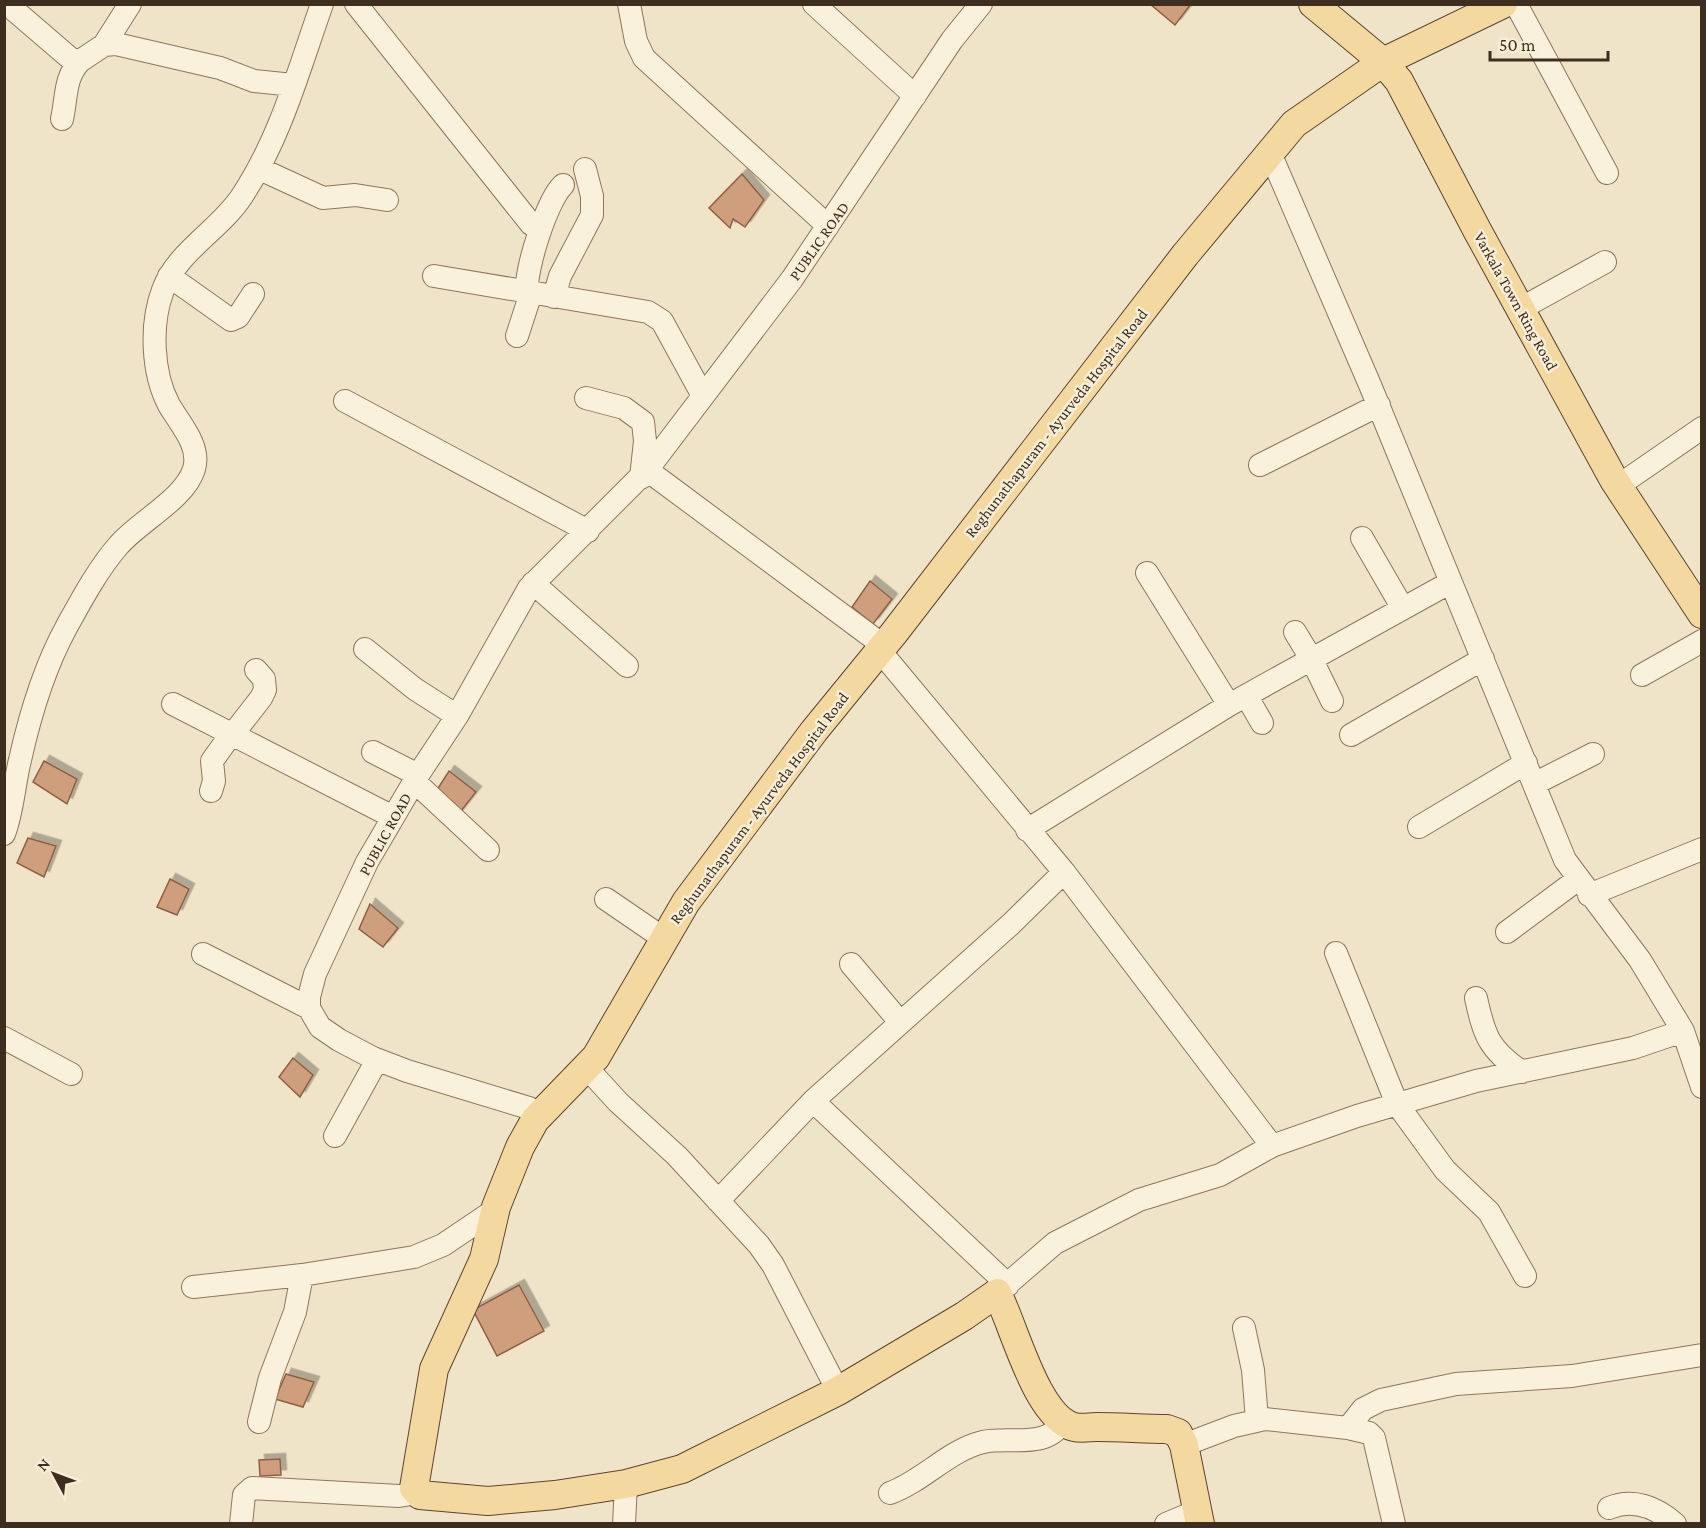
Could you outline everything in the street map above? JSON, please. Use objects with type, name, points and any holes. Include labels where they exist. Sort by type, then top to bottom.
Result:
[{"type":"main road","name":"Varkala Town Ring Road","points":[[1313,4],[1383,62],[1400,81],[1520,309],[1618,486],[1701,614]]},
{"type":"main road","name":"Reghunathapuram - Ayurveda Hospital Road","points":[[418,1493],[414,1488],[434,1369],[484,1259],[495,1210],[520,1147],[541,1114],[596,1057],[634,995],[663,938],[686,902],[814,731],[882,648],[1185,255],[1294,124],[1383,62],[1503,4]]},
{"type":"main road","points":[[418,1493],[488,1501],[555,1495],[626,1484],[682,1469],[838,1391],[964,1316],[1002,1289],[1020,1354],[1031,1377],[1064,1421],[1078,1428],[1172,1430],[1181,1437],[1184,1445],[1199,1517]]},
{"type":"street","points":[[7,4],[71,59],[80,61]]},
{"type":"street","points":[[62,119],[66,101],[65,89],[71,71],[80,61],[104,45],[130,4]]},
{"type":"street","points":[[4,834],[12,758],[66,628],[117,546],[180,491],[193,472],[195,463],[192,447],[158,377],[156,322],[161,296],[169,276],[240,200],[260,169],[322,4]]},
{"type":"street","points":[[356,4],[531,224]]},
{"type":"street","points":[[629,4],[636,41],[644,58],[828,226]]},
{"type":"street","points":[[814,4],[915,96]]},
{"type":"street","name":"PUBLIC ROAD","points":[[309,1008],[309,997],[315,974],[367,862],[457,716],[533,583],[644,474],[792,279],[952,40],[981,4]]},
{"type":"street","points":[[1516,4],[1606,173]]},
{"type":"street","points":[[104,45],[116,44],[220,68],[254,81],[293,85]]},
{"type":"street","points":[[1270,153],[1378,405],[1565,860],[1645,968],[1683,1031],[1701,1087]]},
{"type":"street","points":[[260,169],[323,198],[355,195],[387,200]]},
{"type":"street","points":[[554,297],[560,276],[592,216],[592,196],[585,169]]},
{"type":"street","points":[[516,336],[529,293],[526,278],[548,205],[563,185]]},
{"type":"street","points":[[1520,309],[1605,262]]},
{"type":"street","points":[[169,276],[231,320],[238,317],[253,294]]},
{"type":"street","points":[[434,276],[499,285],[529,293],[648,312],[656,316],[679,349],[703,396]]},
{"type":"street","points":[[586,398],[624,408],[643,422],[644,474],[882,648],[1027,830],[1064,872],[1272,1146]]},
{"type":"street","points":[[345,400],[588,531]]},
{"type":"street","points":[[1260,465],[1378,405]]},
{"type":"street","points":[[1618,486],[1701,428]]},
{"type":"street","points":[[1362,538],[1402,607]]},
{"type":"street","points":[[1147,573],[1238,701],[1262,723]]},
{"type":"street","points":[[1027,830],[1238,701],[1402,607],[1451,582]]},
{"type":"street","points":[[533,583],[627,666]]},
{"type":"street","points":[[1295,632],[1332,701]]},
{"type":"street","points":[[1642,675],[1701,641]]},
{"type":"street","points":[[365,649],[415,689],[457,716]]},
{"type":"street","points":[[1351,735],[1483,659]]},
{"type":"street","points":[[211,790],[214,781],[212,761],[264,690],[264,679],[256,670]]},
{"type":"street","points":[[173,704],[393,817]]},
{"type":"street","points":[[380,750],[419,775],[488,850]]},
{"type":"street","points":[[1419,827],[1530,774],[1593,754]]},
{"type":"street","points":[[1508,932],[1583,887],[1701,849]]},
{"type":"street","points":[[718,1201],[813,1101],[1011,924],[1064,872]]},
{"type":"street","points":[[606,899],[663,938]]},
{"type":"street","points":[[1336,953],[1397,1104],[1445,1170],[1489,1212],[1526,1276]]},
{"type":"street","points":[[203,954],[309,1008],[316,1021],[326,1032],[378,1060],[541,1114]]},
{"type":"street","points":[[851,964],[900,1022]]},
{"type":"street","points":[[1476,998],[1482,1025],[1493,1048],[1500,1057],[1522,1072]]},
{"type":"street","points":[[813,1101],[1002,1289],[1055,1243],[1139,1200],[1220,1175],[1272,1146],[1397,1104],[1476,1081],[1633,1048],[1683,1031]]},
{"type":"street","points":[[4,1038],[71,1074]]},
{"type":"street","points":[[335,1136],[378,1060]]},
{"type":"street","points":[[586,1067],[618,1102],[677,1156],[759,1245],[773,1265],[838,1391]]},
{"type":"street","points":[[193,1287],[303,1275],[414,1257],[443,1245],[495,1210]]},
{"type":"street","points":[[259,1422],[270,1378],[295,1312],[303,1275]]},
{"type":"street","points":[[1244,1328],[1253,1370],[1257,1420]]},
{"type":"street","points":[[1348,1428],[1363,1409],[1381,1400],[1456,1384],[1572,1376],[1701,1355]]},
{"type":"street","points":[[1184,1445],[1257,1420],[1277,1418],[1369,1433],[1374,1438],[1380,1454],[1394,1524]]},
{"type":"street","points":[[890,1493],[914,1483],[935,1467],[977,1444],[1043,1439],[1054,1433],[1064,1421]]},
{"type":"street","points":[[624,1524],[626,1484]]},
{"type":"street","points":[[241,1524],[244,1494],[252,1488],[399,1496],[418,1493]]},
{"type":"street","points":[[1609,1508],[1618,1504],[1643,1504],[1657,1510],[1675,1524]]},
{"type":"street","points":[[1166,1524],[1199,1517]]},
{"type":"building","points":[[1150,4],[1191,4],[1175,25]]},
{"type":"building","points":[[742,174],[764,200],[745,227],[733,219],[730,228],[709,208]]},
{"type":"building","points":[[870,581],[892,599],[873,624],[852,607]]},
{"type":"building","points":[[44,761],[77,779],[67,804],[33,782]]},
{"type":"building","points":[[449,771],[476,792],[457,816],[433,796]]},
{"type":"building","points":[[28,838],[56,846],[44,877],[17,863]]},
{"type":"building","points":[[170,879],[189,889],[177,915],[157,907]]},
{"type":"building","points":[[370,904],[398,928],[383,947],[359,929]]},
{"type":"building","points":[[293,1058],[313,1075],[300,1097],[279,1077]]},
{"type":"building","points":[[519,1285],[544,1331],[497,1356],[473,1310]]},
{"type":"building","points":[[286,1374],[314,1382],[303,1407],[275,1399]]},
{"type":"building","points":[[280,1459],[281,1475],[260,1476],[259,1460]]}]
